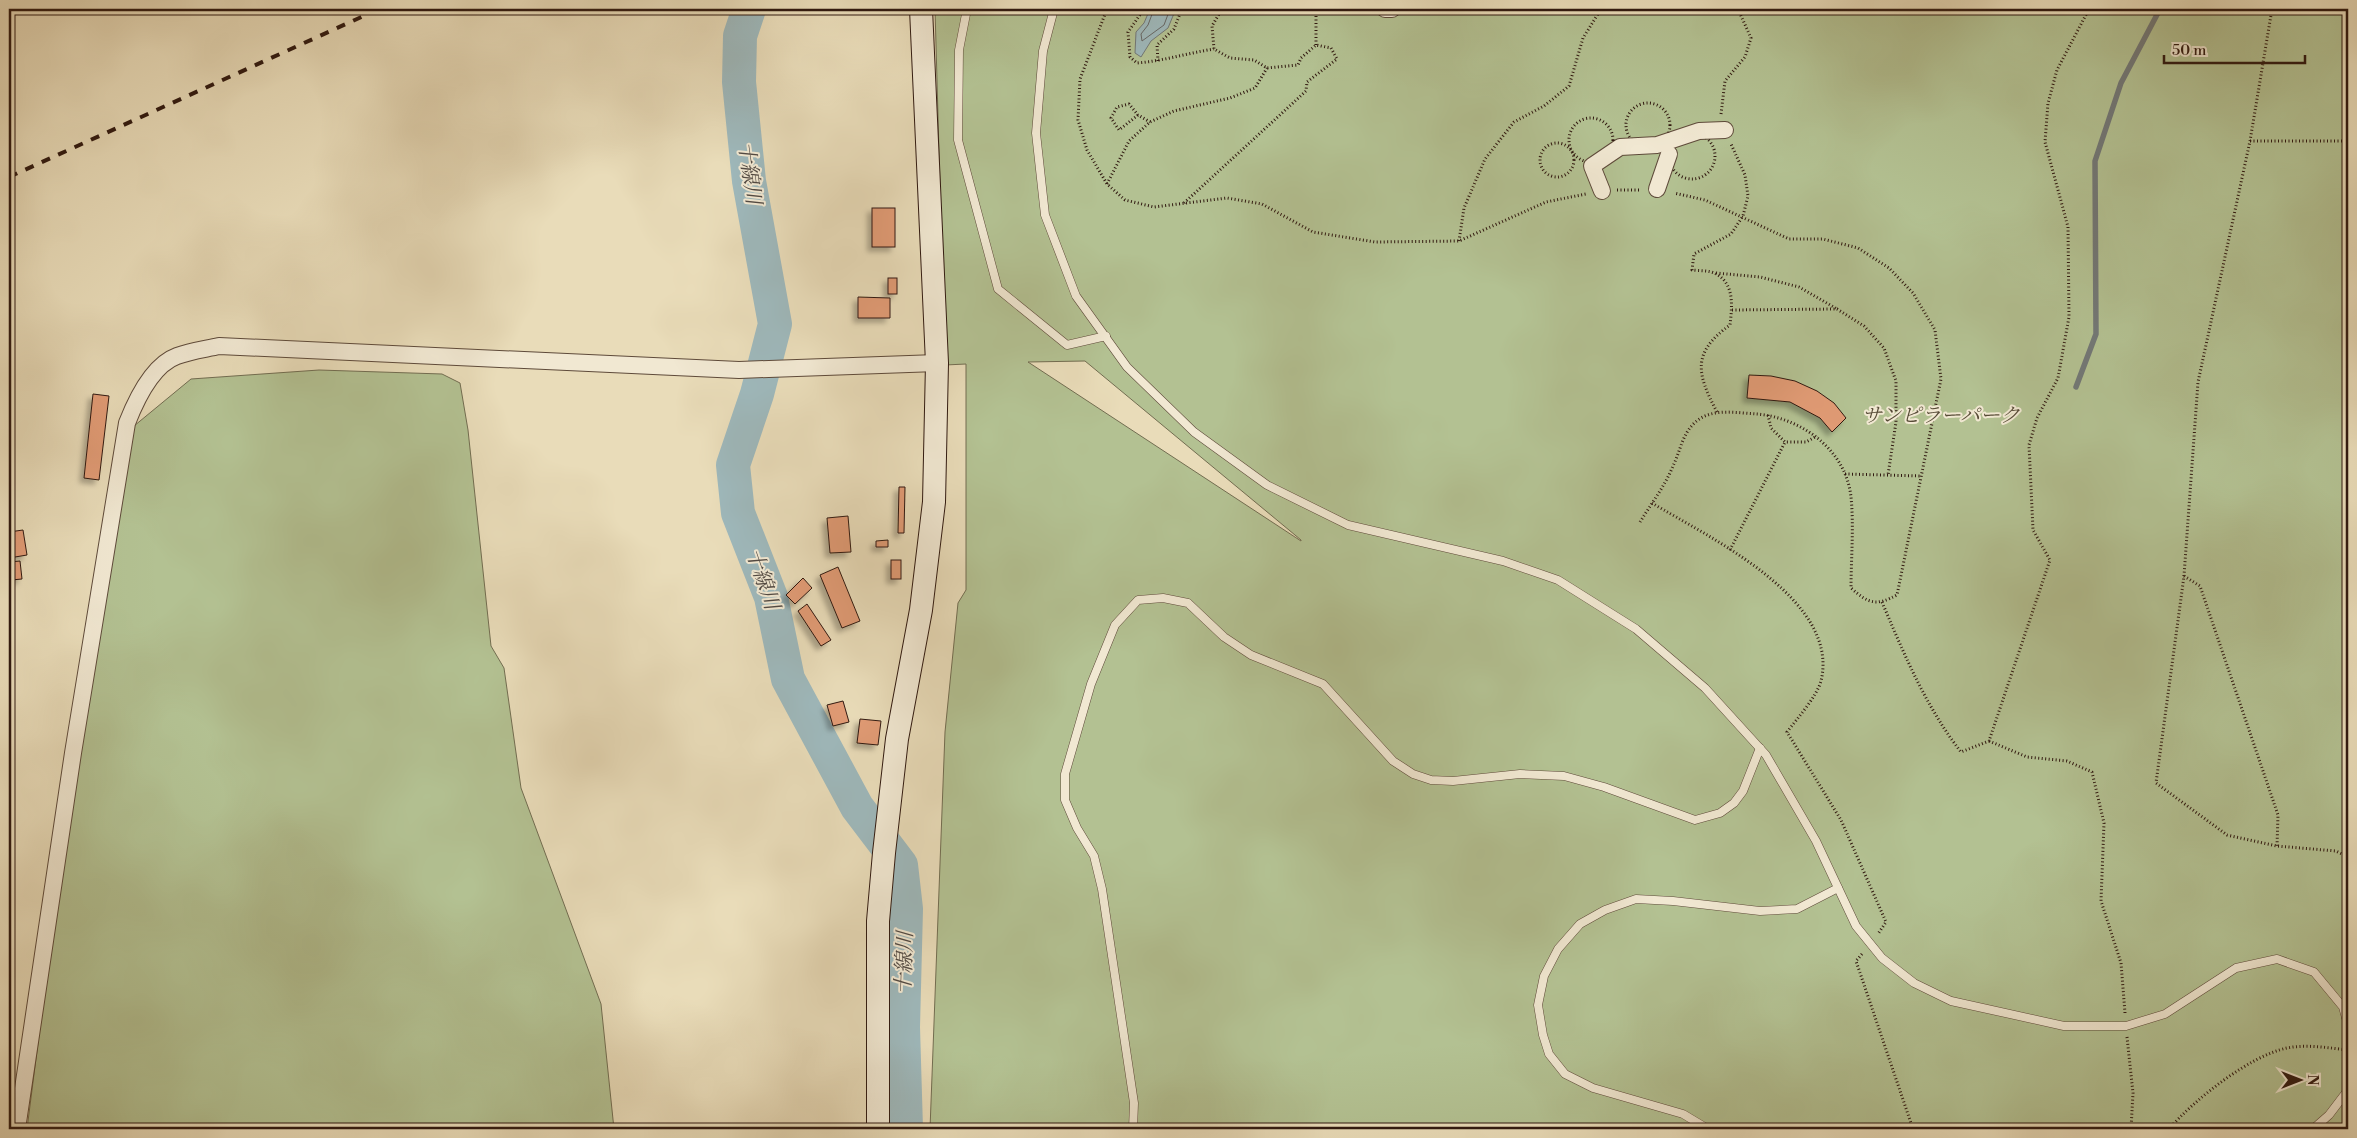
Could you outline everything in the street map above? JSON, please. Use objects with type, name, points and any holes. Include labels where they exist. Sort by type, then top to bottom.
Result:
[{"type":"street","points":[[878,1129],[878,921],[897,739],[921,610],[934,502],[937,363],[921,9]]},
{"type":"street","points":[[1385,9],[1392,9]]},
{"type":"street","points":[[1602,190],[1592,166],[1620,147],[1663,150],[1687,134],[1724,130]]},
{"type":"street","points":[[1657,189],[1663,150]]},
{"type":"street","points":[[17,1129],[74,744],[127,423],[138,395],[154,374],[176,356],[219,346],[739,370],[937,363]]},
{"type":"lane","points":[[967,9],[959,50],[958,140],[998,289],[1067,345],[1106,336]]},
{"type":"lane","points":[[1054,9],[1043,51],[1036,133],[1045,214],[1076,296],[1127,367],[1194,432],[1267,485],[1348,525],[1503,561],[1558,580],[1636,629],[1705,688],[1766,755],[1816,841],[1856,926],[1882,958],[1914,983],[1951,1001],[2064,1026],[2126,1026],[2165,1014],[2236,968],[2278,959],[2314,972],[2343,1007],[2348,1025]]},
{"type":"lane","points":[[1133,1129],[1134,1103],[1102,889],[1094,856],[1077,828],[1065,800],[1065,774],[1091,684],[1115,625],[1138,600],[1163,598],[1188,603],[1224,637],[1251,655],[1323,684],[1393,761],[1413,774],[1431,780],[1453,781],[1520,774],[1564,776],[1604,787],[1695,820],[1720,813],[1734,803],[1743,791],[1760,748]]},
{"type":"lane","points":[[1708,1129],[1682,1114],[1593,1088],[1565,1074],[1549,1054],[1543,1035],[1538,1005],[1544,976],[1558,949],[1580,924],[1605,910],[1636,899],[1760,911],[1798,909],[1838,888]]},
{"type":"lane","points":[[2313,1129],[2329,1115],[2348,1090]]},
{"type":"path","points":[[1107,9],[1080,79],[1078,120],[1087,150],[1107,184],[1125,200],[1154,207],[1227,198],[1262,204],[1313,232],[1375,242],[1459,241],[1546,202],[1602,190],[1657,189],[1705,200],[1789,239],[1822,239],[1858,248],[1889,268],[1913,293],[1935,330],[1942,379],[1897,594],[1882,602],[1865,601],[1851,588],[1851,497],[1845,474],[1831,451],[1818,436],[1796,424],[1768,415],[1717,412],[1698,420],[1684,436],[1674,466],[1640,522]]},
{"type":"path","points":[[1144,9],[1128,32],[1130,57],[1138,63],[1214,50],[1230,58],[1254,60],[1267,68],[1298,65],[1301,58],[1316,45],[1316,9]]},
{"type":"path","points":[[1158,61],[1157,45],[1174,30],[1182,9]]},
{"type":"path","points":[[1214,50],[1212,26],[1222,9]]},
{"type":"path","points":[[1459,241],[1464,208],[1485,159],[1514,122],[1544,106],[1569,86],[1583,38],[1601,9]]},
{"type":"path","points":[[1738,9],[1751,38],[1744,57],[1726,81],[1720,111],[1724,130],[1746,175],[1748,196],[1743,216],[1731,234],[1694,254],[1692,270],[1760,277],[1799,287],[1864,326],[1884,348],[1896,380],[1896,422],[1888,475]]},
{"type":"path","points":[[1989,741],[2050,560],[2033,530],[2029,445],[2037,418],[2058,378],[2069,317],[2068,227],[2046,142],[2048,103],[2057,70],[2089,9]]},
{"type":"path","points":[[2272,9],[2250,141],[2198,382],[2184,576],[2156,782],[2227,835],[2277,846],[2336,851],[2348,857]]},
{"type":"path","points":[[1184,203],[1306,91],[1308,82],[1337,59],[1331,48],[1316,45]]},
{"type":"path","points":[[1107,184],[1129,141],[1150,122],[1174,111],[1230,98],[1256,88],[1267,68]]},
{"type":"path","points":[[1138,115],[1119,130],[1110,118],[1117,107],[1129,104],[1138,115],[1150,122]]},
{"type":"path","points":[[1663,150],[1636,143],[1628,132],[1628,117],[1638,106],[1652,104],[1658,106],[1668,116],[1670,129],[1663,141],[1663,150],[1672,168],[1683,178],[1698,179],[1710,170],[1714,163],[1713,147],[1703,136],[1687,134],[1663,150]]},
{"type":"path","points":[[1572,153],[1565,145],[1554,143],[1549,145],[1540,157],[1541,168],[1555,178],[1567,175],[1573,165],[1572,153],[1569,139],[1574,126],[1579,121],[1593,117],[1606,123],[1611,129],[1613,144],[1606,157],[1599,160],[1585,161],[1572,153]]},
{"type":"path","points":[[2250,141],[2348,141]]},
{"type":"path","points":[[1716,273],[1728,285],[1732,303],[1730,325],[1714,336],[1705,350],[1700,369],[1706,390],[1717,412]]},
{"type":"path","points":[[1731,310],[1837,309]]},
{"type":"path","points":[[1768,415],[1771,428],[1785,442],[1806,442],[1818,436]]},
{"type":"path","points":[[1730,550],[1785,442]]},
{"type":"path","points":[[1845,474],[1922,476]]},
{"type":"path","points":[[1652,503],[1730,550],[1771,579],[1804,611],[1819,638],[1823,659],[1821,683],[1788,732],[1841,820],[1886,922],[1871,944],[1856,961],[1913,1129]]},
{"type":"path","points":[[2184,576],[2200,586],[2278,815],[2277,846]]},
{"type":"path","points":[[1882,602],[1903,652],[1941,727],[1961,752],[1989,741],[2027,757],[2067,761],[2092,772],[2104,823],[2101,901],[2121,963],[2133,1093],[2131,1129]]},
{"type":"path","points":[[2169,1129],[2186,1110],[2224,1079],[2254,1062],[2287,1048],[2325,1047],[2348,1050]]},
{"type":"green space","name":"サンピラーパーク","points":[[935,9],[2348,9],[2348,1129],[930,1129],[945,732],[958,603],[966,590],[966,364],[945,365]],"holes":[[[1085,361],[1301,541],[1028,362]]]},
{"type":"green space","points":[[319,370],[442,374],[460,383],[468,430],[491,646],[504,668],[521,788],[601,1004],[614,1129],[27,1129],[81,706],[134,426],[191,379]]},
{"type":"water","points":[[1150,9],[1175,11],[1168,28],[1151,41],[1141,57],[1135,53],[1136,32],[1144,23]]},
{"type":"building","points":[[872,208],[895,208],[895,247],[872,247]]},
{"type":"building","points":[[888,278],[897,278],[897,294],[888,294]]},
{"type":"building","points":[[858,297],[890,298],[890,318],[858,318]]},
{"type":"building","points":[[1749,375],[1771,376],[1795,381],[1817,391],[1834,403],[1846,418],[1832,432],[1820,418],[1790,402],[1747,398]]},
{"type":"building","points":[[93,394],[109,396],[99,480],[84,478]]},
{"type":"building","points":[[899,487],[905,487],[904,533],[898,533]]},
{"type":"building","points":[[848,516],[851,552],[830,553],[827,518]]},
{"type":"building","points":[[23,530],[27,555],[9,558],[9,532]]},
{"type":"building","points":[[888,540],[888,547],[876,547],[876,541]]},
{"type":"building","points":[[891,560],[901,560],[901,579],[891,579]]},
{"type":"building","points":[[20,561],[22,579],[11,580],[9,562]]},
{"type":"building","points":[[838,567],[860,621],[842,628],[820,575]]},
{"type":"building","points":[[803,578],[812,588],[795,604],[786,595]]},
{"type":"building","points":[[807,604],[831,640],[821,646],[798,611]]},
{"type":"building","points":[[843,701],[849,722],[833,726],[827,705]]},
{"type":"building","points":[[860,719],[881,721],[878,745],[857,743]]},
{"type":"waterway","name":"十線川","points":[[749,9],[740,36],[739,82],[749,181],[775,324],[757,394],[733,465],[738,513],[771,597],[788,679],[857,807],[901,865],[906,909],[903,1027],[906,1129]]},
{"type":"waterway","points":[[2076,387],[2096,334],[2095,161],[2121,83],[2160,9]]},
{"type":"railway","points":[[9,177],[379,9]]}]
